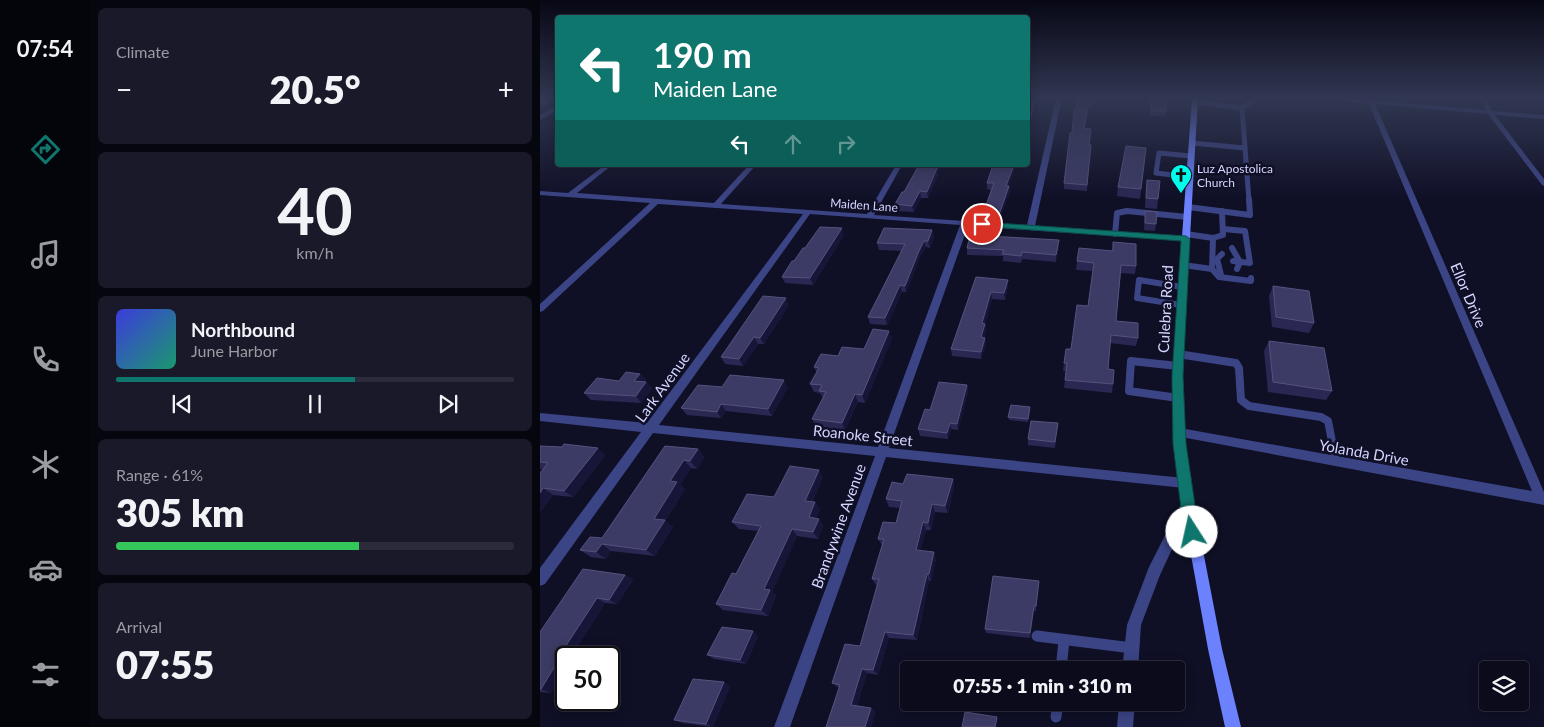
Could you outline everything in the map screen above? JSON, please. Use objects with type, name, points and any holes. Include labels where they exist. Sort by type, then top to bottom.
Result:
[{"type":"main road","name":"Culebra Road","points":[[1193,132],[1178,354],[1180,433],[1187,504],[1215,649],[1233,727]]},
{"type":"street","points":[[1030,227],[1051,132]]},
{"type":"street","name":"Ellor Drive","points":[[1384,132],[1543,499]]},
{"type":"street","points":[[1505,132],[1544,184]]},
{"type":"street","points":[[570,195],[606,167]]},
{"type":"street","points":[[716,205],[751,167]]},
{"type":"street","points":[[869,217],[898,167]]},
{"type":"street","name":"Maiden Lane","points":[[540,193],[1115,234],[1186,236]]},
{"type":"street","points":[[540,309],[657,201]]},
{"type":"street","name":"Lark Avenue","points":[[540,580],[808,212]]},
{"type":"street","name":"Brandywine Avenue","points":[[782,727],[965,223]]},
{"type":"street","name":"Roanoke Street","points":[[540,417],[1184,483]]},
{"type":"street","name":"Yolanda Drive","points":[[1180,433],[1543,499]]},
{"type":"street","points":[[1131,661],[1134,625],[1137,616],[1154,572],[1187,504]]},
{"type":"street","points":[[1125,727],[1126,711]]},
{"type":"lane","points":[[1115,234],[1118,213],[1127,211],[1222,211],[1250,214],[1244,132]]},
{"type":"lane","points":[[1192,143],[1245,148]]},
{"type":"lane","points":[[1190,178],[1156,173],[1159,152],[1191,156]]},
{"type":"lane","points":[[1186,236],[1213,238],[1223,235],[1222,211]]},
{"type":"lane","points":[[1183,265],[1212,269],[1219,277],[1250,281],[1245,231],[1223,229]]},
{"type":"lane","points":[[1213,238],[1219,258],[1221,275]]},
{"type":"lane","points":[[1212,269],[1219,258]]},
{"type":"lane","points":[[1240,262],[1233,260],[1240,262],[1250,271]]},
{"type":"lane","points":[[1181,305],[1137,298],[1140,280],[1182,287]]},
{"type":"lane","points":[[1178,354],[1236,363],[1239,368],[1241,400],[1250,406],[1321,417],[1328,422],[1336,462]]},
{"type":"lane","points":[[1178,366],[1131,361],[1129,391],[1178,398]]},
{"type":"lane","points":[[1037,636],[1132,648]]},
{"type":"lane","points":[[1062,661],[1064,640]]},
{"type":"lane","points":[[1056,718],[1057,711]]},
{"type":"building","points":[[1091,132],[1087,185],[1064,183],[1070,133]]},
{"type":"building","points":[[1126,146],[1146,148],[1141,189],[1118,187]]},
{"type":"building","points":[[918,167],[936,167],[927,192],[920,191],[912,206],[895,204],[902,192],[904,192]]},
{"type":"building","points":[[992,167],[1013,167],[1006,186],[1009,186],[1000,212],[984,211],[994,183],[987,183]]},
{"type":"building","points":[[1147,180],[1160,181],[1158,199],[1146,198]]},
{"type":"building","points":[[1145,211],[1157,212],[1156,224],[1145,223]]},
{"type":"building","points":[[820,227],[842,228],[810,278],[782,277],[792,261],[805,248]]},
{"type":"building","points":[[884,228],[932,230],[928,241],[924,241],[919,251],[905,286],[900,285],[885,318],[868,317],[905,244],[877,243]]},
{"type":"building","points":[[970,235],[1059,240],[1056,255],[1022,252],[1021,256],[1002,254],[1004,250],[967,248]]},
{"type":"building","points":[[1113,242],[1136,244],[1136,266],[1121,265],[1116,321],[1138,323],[1138,338],[1111,335],[1108,369],[1114,370],[1113,384],[1065,380],[1067,363],[1064,363],[1066,349],[1071,349],[1077,305],[1088,306],[1094,263],[1077,261],[1079,248],[1113,251]]},
{"type":"building","points":[[976,277],[1008,280],[1004,293],[991,292],[982,323],[985,324],[981,337],[985,338],[981,352],[951,349]]},
{"type":"building","points":[[1273,286],[1309,291],[1314,323],[1276,317]]},
{"type":"building","points":[[763,296],[786,298],[760,338],[754,337],[739,359],[721,357]]},
{"type":"building","points":[[873,329],[889,331],[862,395],[855,394],[842,423],[812,419],[826,392],[819,391],[822,385],[810,384],[819,368],[814,367],[821,354],[838,356],[842,347],[864,349]]},
{"type":"building","points":[[1269,341],[1324,348],[1332,391],[1273,382]]},
{"type":"building","points":[[626,372],[640,374],[634,381],[646,382],[636,396],[584,393],[597,378],[619,381]]},
{"type":"building","points":[[730,375],[784,380],[768,409],[721,404],[717,412],[681,408],[698,385],[722,387]]},
{"type":"building","points":[[939,382],[967,385],[957,424],[950,423],[947,433],[918,429],[925,409],[930,410]]},
{"type":"building","points":[[1011,405],[1030,407],[1028,419],[1008,417]]},
{"type":"building","points":[[1031,421],[1058,423],[1055,442],[1028,439]]},
{"type":"building","points":[[564,444],[598,448],[564,491],[543,488],[540,493],[540,473],[548,463],[540,462],[540,446],[562,447]]},
{"type":"building","points":[[665,446],[698,449],[690,461],[684,460],[670,481],[677,482],[654,519],[665,520],[646,550],[602,544],[596,552],[580,550],[590,537],[602,538]]},
{"type":"building","points":[[790,466],[819,470],[805,501],[815,502],[809,517],[819,519],[813,532],[792,529],[764,589],[770,590],[761,610],[716,604],[732,573],[736,574],[761,526],[732,522],[747,494],[774,497]]},
{"type":"building","points":[[907,474],[953,479],[945,506],[932,504],[928,523],[923,522],[916,550],[934,552],[913,635],[885,632],[873,670],[862,669],[851,705],[871,708],[865,727],[826,727],[840,685],[832,683],[845,644],[860,646],[879,579],[872,579],[884,539],[878,539],[883,522],[896,523],[902,501],[886,499],[892,482],[903,484]]},
{"type":"building","points":[[583,569],[625,575],[609,600],[597,598],[566,646],[555,646],[555,666],[541,689],[540,632]]},
{"type":"building","points":[[993,576],[1039,581],[1030,633],[985,629]]},
{"type":"building","points":[[722,627],[753,631],[740,660],[707,655]]},
{"type":"building","points":[[693,679],[724,682],[706,724],[674,720]]},
{"type":"building","points":[[965,712],[997,717],[995,727],[962,727]]},
{"type":"place","name":"Luz Apostolica Church","points":[[1181,194]]},
{"type":"route","points":[[982,224],[1186,239],[1177,376],[1180,444],[1192,532]]}]
